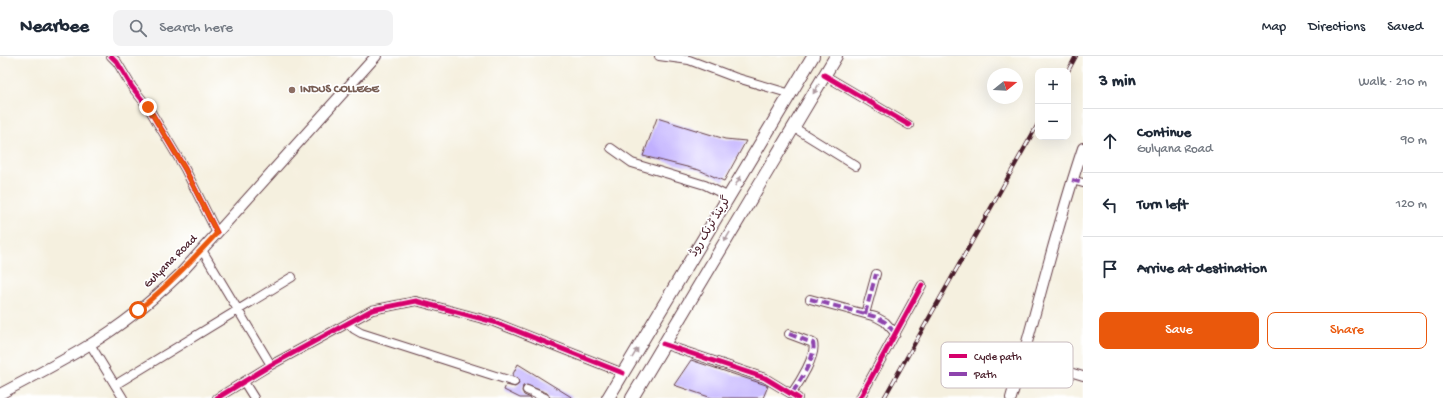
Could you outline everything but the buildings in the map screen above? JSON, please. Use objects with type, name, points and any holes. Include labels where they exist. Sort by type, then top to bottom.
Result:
[{"type":"highway","name":"گرینڈ ٹرنک روڈ","points":[[632,398],[836,56]]},
{"type":"highway","name":"گرینڈ ٹرنک روڈ","points":[[608,398],[790,94],[809,57]]},
{"type":"highway","points":[[646,334],[663,344]]},
{"type":"main road","name":"Gulyana Road","points":[[0,394],[90,344],[138,310],[160,292],[181,273],[376,56]]},
{"type":"main road","points":[[1027,342],[1060,221],[1083,148]]},
{"type":"main road","points":[[1011,398],[1014,388]]},
{"type":"street","points":[[111,56],[117,62],[132,87],[148,107],[185,169],[217,233]]},
{"type":"street","points":[[659,56],[689,60],[734,77],[790,94]]},
{"type":"street","points":[[824,75],[909,125]]},
{"type":"street","points":[[793,127],[856,166]]},
{"type":"street","points":[[611,148],[632,163],[705,185],[729,197]]},
{"type":"street","points":[[1072,180],[1083,184]]},
{"type":"street","points":[[202,250],[272,365]]},
{"type":"street","points":[[865,314],[876,274]]},
{"type":"street","points":[[115,385],[292,277]]},
{"type":"street","points":[[860,398],[922,285]]},
{"type":"street","points":[[810,299],[865,314],[885,322],[896,334]]},
{"type":"street","points":[[218,398],[272,365],[372,310],[416,301],[494,322],[623,373]]},
{"type":"street","points":[[348,322],[354,330],[361,333],[514,382]]},
{"type":"street","points":[[663,344],[765,378],[795,396],[808,367],[814,347],[813,343],[789,334]]},
{"type":"street","points":[[90,344],[123,398]]},
{"type":"street","points":[[1073,373],[1083,376]]},
{"type":"street","points":[[244,382],[254,398]]},
{"type":"street","points":[[527,390],[545,398]]},
{"type":"railway","points":[[1070,68],[1076,56]]},
{"type":"railway","points":[[884,398],[1035,129]]},
{"type":"marked path","points":[[1072,180],[1083,183]]},
{"type":"marked path","points":[[865,314],[876,274]]},
{"type":"marked path","points":[[810,299],[876,317],[885,322],[896,334]]},
{"type":"marked path","points":[[789,334],[813,343],[814,348],[807,369],[792,393]]},
{"type":"cycle path","points":[[111,56],[117,62],[132,87],[148,107],[185,169],[217,233]]},
{"type":"cycle path","points":[[824,75],[909,125]]},
{"type":"cycle path","points":[[860,398],[922,285]]},
{"type":"cycle path","points":[[217,398],[271,365],[372,310],[416,301],[494,322],[623,373]]},
{"type":"cycle path","points":[[663,344],[765,378],[798,398]]},
{"type":"place","name":"INDUS COLLEGE","points":[[292,90]]},
{"type":"route","points":[[138,310],[181,273],[217,233],[185,169],[148,107]]}]
